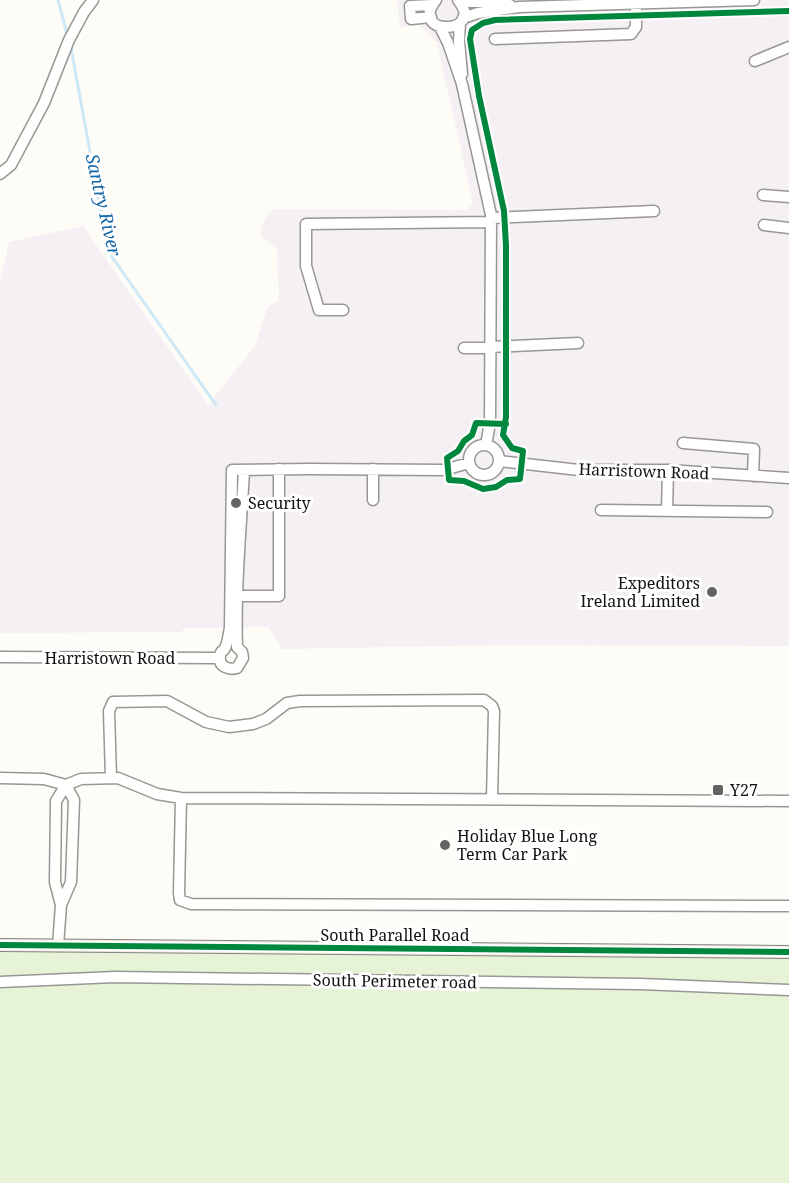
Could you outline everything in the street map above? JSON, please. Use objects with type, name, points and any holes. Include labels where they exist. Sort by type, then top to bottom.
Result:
[{"type":"main road","name":"South Parallel Road","points":[[0,945],[789,952]]},
{"type":"street","points":[[0,174],[11,165],[44,103],[69,40],[93,0]]},
{"type":"street","points":[[440,27],[451,28],[461,20],[478,13],[519,7],[754,0]]},
{"type":"street","points":[[431,18],[435,1],[410,6],[411,19],[431,18],[440,27],[448,43],[462,84],[491,220],[490,423],[486,446]]},
{"type":"street","points":[[462,84],[459,41],[464,12],[459,1],[489,2],[519,7]]},
{"type":"street","points":[[495,39],[631,34],[636,27],[636,3]]},
{"type":"street","points":[[755,62],[789,47]]},
{"type":"street","points":[[763,195],[789,197]]},
{"type":"street","points":[[344,310],[320,310],[306,266],[306,224],[491,220],[654,211]]},
{"type":"street","points":[[764,225],[789,228]]},
{"type":"street","points":[[464,348],[578,343]]},
{"type":"street","points":[[683,443],[754,449],[753,476]]},
{"type":"street","points":[[486,446],[499,454],[500,461],[496,470],[487,476],[475,472],[469,463],[473,451],[486,446]]},
{"type":"street","name":"Harristown Road","points":[[500,461],[579,470],[668,470],[789,478]]},
{"type":"street","name":"Harristown Road","points":[[231,647],[232,470],[444,470],[469,463]]},
{"type":"street","points":[[237,596],[279,596],[279,469]]},
{"type":"street","points":[[373,469],[373,500]]},
{"type":"street","name":"Harristown Road","points":[[231,647],[237,596],[244,470]]},
{"type":"street","points":[[667,511],[668,470]]},
{"type":"street","points":[[602,510],[767,512]]},
{"type":"street","name":"Harristown Road","points":[[219,658],[221,652],[231,647]]},
{"type":"street","name":"Harristown Road","points":[[219,658],[226,668],[237,668],[243,658],[242,652],[231,647]]},
{"type":"street","name":"Harristown Road","points":[[0,657],[219,658]]},
{"type":"street","points":[[111,778],[109,711],[113,702],[167,702],[206,722],[229,727],[253,724],[266,719],[287,703],[300,701],[484,700],[492,705],[494,711],[492,799]]},
{"type":"street","points":[[0,778],[44,779],[66,784],[81,779],[118,778],[157,794],[181,798],[789,801]]},
{"type":"street","points":[[61,905],[71,882],[74,800],[66,784]]},
{"type":"street","points":[[58,946],[61,905],[55,882],[56,801],[66,784]]},
{"type":"street","points":[[181,798],[179,893],[180,900],[191,904],[789,906]]},
{"type":"street","name":"South Perimeter road","points":[[0,982],[115,977],[640,984],[789,990]]},
{"type":"shaded area","points":[[397,0],[789,0],[789,646],[503,645],[282,649],[268,627],[186,628],[181,632],[0,633],[0,281],[9,242],[83,226],[208,405],[255,346],[267,308],[279,300],[277,249],[260,235],[265,218],[274,209],[468,210],[473,203],[437,43],[419,25],[400,27]]},
{"type":"green space","points":[[0,950],[789,958],[789,1183],[0,1183]]},
{"type":"waterway","name":"Santry River","points":[[58,0],[67,34]]},
{"type":"waterway","name":"Santry River","points":[[71,48],[106,239],[112,257],[216,405]]},
{"type":"cycle path","points":[[506,424],[476,423],[472,435],[464,441],[458,451],[447,458],[449,480],[464,481],[483,489],[496,487],[507,480],[520,479],[523,451],[512,448],[503,435],[506,417],[504,211],[479,96],[470,39],[472,30],[483,23],[495,20],[789,11]]},
{"type":"cycle path","points":[[0,945],[789,952]]},
{"type":"place","name":"Security","points":[[236,503]]},
{"type":"place","name":"Expeditors Ireland Limited","points":[[712,592]]},
{"type":"place","name":"Y27","points":[[718,790]]},
{"type":"place","name":"Holiday Blue Long Term Car Park","points":[[445,845]]}]
